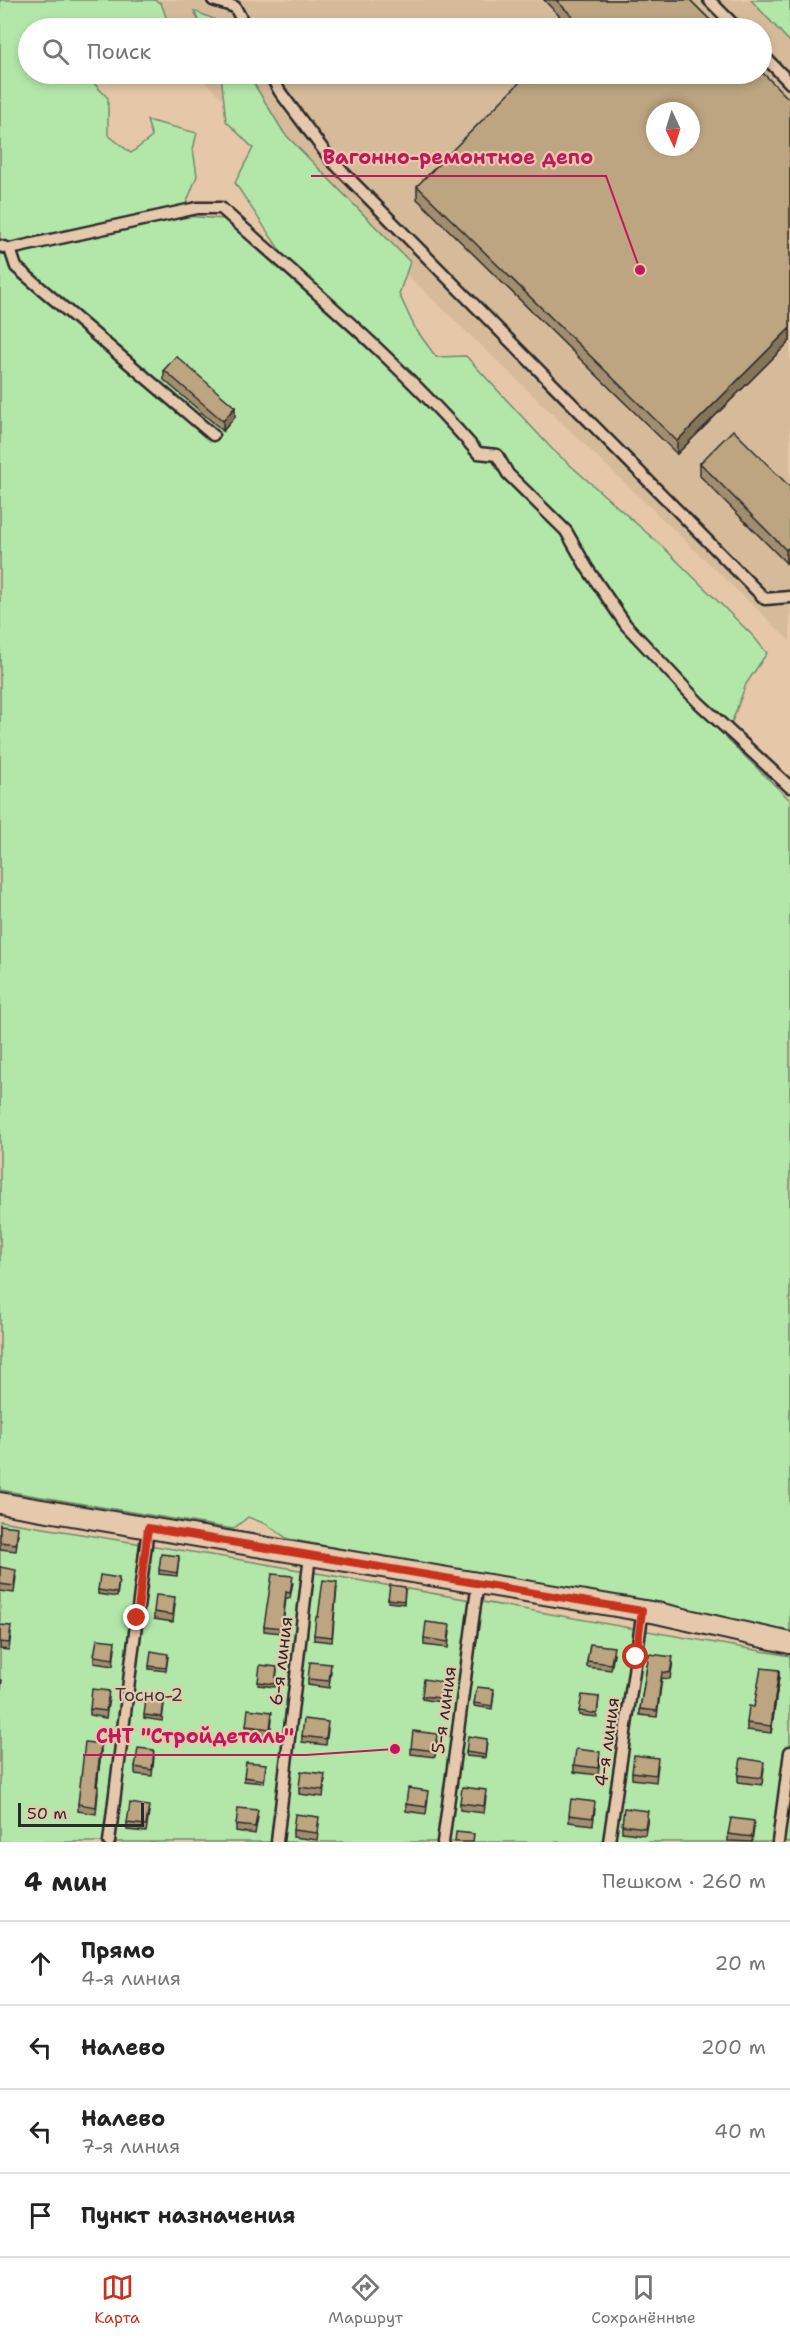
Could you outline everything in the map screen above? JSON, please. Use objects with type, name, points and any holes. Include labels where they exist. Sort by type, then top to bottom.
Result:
[{"type":"street","points":[[0,1503],[642,1611],[790,1643]]},
{"type":"lane","points":[[213,0],[235,7],[241,18]]},
{"type":"lane","points":[[709,0],[726,18]]},
{"type":"lane","points":[[772,64],[790,83]]},
{"type":"lane","points":[[276,84],[331,159],[765,599],[790,597]]},
{"type":"lane","points":[[213,435],[16,267],[5,248],[197,208],[221,208],[378,349],[447,417],[478,453],[496,455],[508,474],[566,531],[587,568],[626,625],[699,703],[790,787]]},
{"type":"lane","points":[[109,1842],[148,1528]]},
{"type":"lane","name":"6-я линия","points":[[277,1842],[310,1555]]},
{"type":"lane","name":"5-я линия","points":[[443,1842],[478,1582]]},
{"type":"lane","name":"4-я линия","points":[[609,1842],[642,1611]]},
{"type":"lane","points":[[777,1842],[790,1752]]},
{"type":"shaded area","points":[[120,0],[790,0],[790,641],[207,84],[772,84],[772,18],[139,18]]},
{"type":"green space","points":[[0,0],[154,0],[161,3],[166,18],[18,18],[18,84],[95,84],[108,98],[108,135],[131,153],[152,137],[147,120],[197,133],[193,149],[197,176],[186,204],[161,212],[224,219],[317,295],[291,267],[235,183],[253,148],[226,121],[222,84],[254,84],[284,133],[410,262],[399,294],[415,328],[436,357],[466,356],[553,450],[664,548],[753,636],[767,653],[746,684],[726,738],[790,800],[790,1632],[288,1539],[266,1524],[248,1517],[233,1529],[0,1490]]},
{"type":"green space","points":[[751,0],[790,0],[790,42],[772,23],[772,18],[768,18]]},
{"type":"green space","points":[[194,11],[212,18],[197,18]]},
{"type":"green space","name":"Тосно-2","points":[[0,1521],[254,1562],[790,1656],[790,1842],[0,1842]]},
{"type":"building","points":[[556,0],[690,0],[708,18],[574,18]]},
{"type":"building","points":[[772,82],[790,100],[790,328],[677,441],[417,186],[518,84],[772,84]]},
{"type":"building","points":[[176,356],[235,407],[223,421],[164,370]]},
{"type":"building","points":[[733,430],[790,487],[790,546],[786,550],[700,463]]},
{"type":"building","points":[[0,1525],[18,1527],[16,1544],[0,1542]]},
{"type":"building","points":[[161,1554],[179,1556],[177,1573],[159,1570]]},
{"type":"building","points":[[0,1567],[16,1570],[14,1586],[0,1584]]},
{"type":"building","points":[[272,1574],[293,1576],[290,1593],[286,1592],[282,1628],[264,1626]]},
{"type":"building","points":[[100,1575],[119,1578],[117,1593],[98,1590]]},
{"type":"building","points":[[323,1580],[337,1582],[332,1637],[314,1635]]},
{"type":"building","points":[[390,1585],[405,1587],[404,1601],[388,1599]]},
{"type":"building","points":[[156,1595],[175,1597],[173,1615],[154,1612]]},
{"type":"building","points":[[426,1622],[450,1625],[448,1642],[424,1638]]},
{"type":"building","points":[[0,1625],[11,1626],[9,1643],[0,1642]]},
{"type":"building","points":[[97,1639],[115,1641],[113,1659],[94,1656]]},
{"type":"building","points":[[590,1644],[614,1647],[611,1664],[587,1661]]},
{"type":"building","points":[[151,1651],[168,1654],[166,1668],[149,1666]]},
{"type":"building","points":[[649,1654],[673,1657],[670,1673],[662,1672],[657,1711],[640,1709]]},
{"type":"building","points":[[310,1662],[331,1664],[329,1681],[308,1679]]},
{"type":"building","points":[[260,1665],[277,1667],[275,1684],[258,1682]]},
{"type":"building","points":[[761,1668],[779,1670],[771,1726],[747,1723],[749,1706],[754,1707]]},
{"type":"building","points":[[424,1679],[442,1682],[440,1698],[422,1696]]},
{"type":"building","points":[[477,1687],[494,1689],[492,1706],[474,1703]]},
{"type":"building","points":[[92,1689],[109,1691],[106,1711],[90,1709]]},
{"type":"building","points":[[582,1695],[599,1697],[597,1714],[579,1711]]},
{"type":"building","points":[[146,1699],[164,1701],[162,1717],[144,1715]]},
{"type":"building","points":[[248,1709],[272,1712],[270,1729],[246,1726]]},
{"type":"building","points":[[304,1719],[328,1722],[326,1739],[302,1736]]},
{"type":"building","points":[[413,1731],[437,1734],[435,1751],[411,1748]]},
{"type":"building","points":[[468,1736],[487,1739],[485,1755],[466,1752]]},
{"type":"building","points":[[85,1742],[101,1744],[96,1807],[78,1804]]},
{"type":"building","points":[[138,1748],[154,1750],[152,1770],[135,1767]]},
{"type":"building","points":[[576,1749],[600,1752],[598,1768],[574,1765]]},
{"type":"building","points":[[634,1755],[658,1758],[656,1775],[632,1772]]},
{"type":"building","points":[[741,1758],[764,1762],[762,1778],[738,1775]]},
{"type":"building","points":[[246,1762],[266,1764],[264,1780],[244,1777]]},
{"type":"building","points":[[301,1771],[325,1774],[323,1790],[299,1787]]},
{"type":"building","points":[[462,1787],[486,1790],[484,1806],[460,1803]]},
{"type":"building","points":[[408,1788],[428,1791],[426,1807],[406,1804]]},
{"type":"building","points":[[571,1799],[595,1802],[593,1818],[569,1815]]},
{"type":"building","points":[[130,1803],[149,1806],[146,1825],[127,1823]]},
{"type":"building","points":[[238,1808],[258,1810],[255,1827],[236,1825]]},
{"type":"building","points":[[624,1808],[648,1811],[645,1828],[622,1825]]},
{"type":"building","points":[[295,1814],[319,1817],[317,1833],[293,1830]]},
{"type":"building","points":[[731,1818],[754,1821],[752,1837],[728,1834]]},
{"type":"building","points":[[456,1832],[474,1834],[473,1842],[455,1842]]},
{"type":"place","name":"Вагонно-ремонтное депо","points":[[640,270]]},
{"type":"place","name":"СНТ \"Стройдеталь\"","points":[[395,1749]]},
{"type":"route","points":[[137,1618],[148,1528],[642,1611],[636,1657]]}]
